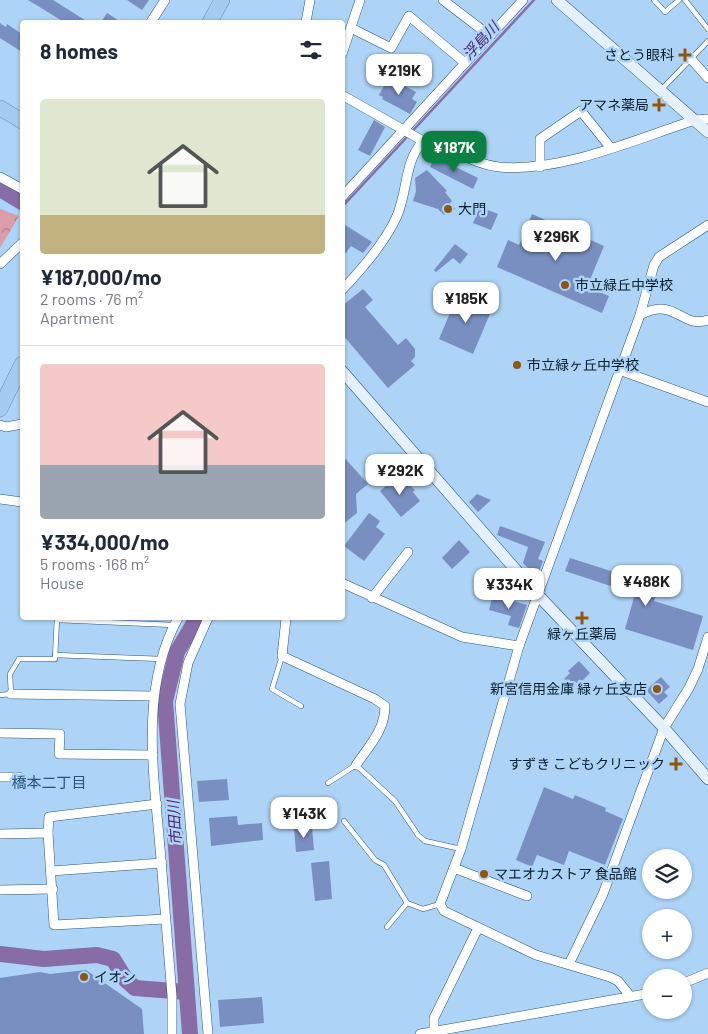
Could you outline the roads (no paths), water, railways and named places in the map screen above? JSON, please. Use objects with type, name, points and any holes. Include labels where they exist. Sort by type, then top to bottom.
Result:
[{"type":"highway","points":[[211,20],[222,0]]},
{"type":"highway","points":[[0,108],[20,120]]},
{"type":"highway","points":[[0,409],[20,368]]},
{"type":"street","points":[[152,20],[165,0]]},
{"type":"street","points":[[306,20],[310,0]]},
{"type":"street","points":[[345,45],[360,0]]},
{"type":"street","points":[[443,0],[490,36]]},
{"type":"street","points":[[345,194],[523,0]]},
{"type":"street","points":[[558,0],[708,132]]},
{"type":"street","points":[[351,28],[390,48],[409,16],[466,63]]},
{"type":"street","points":[[691,59],[708,78]]},
{"type":"street","points":[[345,97],[405,129],[423,141],[434,143],[480,163],[500,167],[540,167],[569,161],[695,120],[708,120]]},
{"type":"street","points":[[540,167],[540,139],[580,111],[610,148]]},
{"type":"street","points":[[345,286],[381,243],[396,218],[412,156],[423,141]]},
{"type":"street","points":[[0,177],[20,188]]},
{"type":"street","points":[[631,997],[618,981],[536,955],[444,911],[440,904],[461,849],[537,594],[640,315],[654,265],[659,257],[708,225]]},
{"type":"street","points":[[0,264],[20,245]]},
{"type":"street","points":[[640,315],[662,307],[691,320],[708,320]]},
{"type":"street","points":[[619,370],[708,402]]},
{"type":"street","points":[[345,374],[537,594],[664,728],[708,779]]},
{"type":"street","points":[[0,424],[6,427],[20,424]]},
{"type":"street","points":[[0,500],[20,502]]},
{"type":"street","points":[[372,598],[408,552]]},
{"type":"street","points":[[345,584],[462,637],[520,646]]},
{"type":"street","points":[[207,620],[188,663],[180,704],[208,1034]]},
{"type":"street","points":[[286,620],[282,656],[375,699],[385,706],[385,718],[378,735],[356,765]]},
{"type":"street","points":[[172,1034],[172,996],[153,755],[154,696],[162,659],[176,621]]},
{"type":"street","points":[[569,964],[603,894],[664,728],[689,688],[698,669],[708,637]]},
{"type":"street","points":[[11,694],[154,696]]},
{"type":"street","points":[[0,733],[60,734],[59,754],[153,755]]},
{"type":"street","points":[[0,777],[19,777]]},
{"type":"street","points":[[157,804],[49,817],[48,833],[54,926],[165,919]]},
{"type":"street","points":[[0,834],[48,833]]},
{"type":"street","points":[[51,871],[162,862]]},
{"type":"street","points":[[454,868],[527,896]]},
{"type":"street","points":[[0,890],[53,889]]},
{"type":"street","points":[[434,1033],[434,1018],[478,928]]},
{"type":"street","points":[[692,980],[708,973]]},
{"type":"street","points":[[420,1034],[642,995]]},
{"type":"lane","points":[[654,0],[665,12],[679,0]]},
{"type":"lane","points":[[685,0],[708,29]]},
{"type":"lane","points":[[661,90],[708,41]]},
{"type":"lane","points":[[0,695],[11,694],[10,674],[19,659],[55,659],[57,620]]},
{"type":"lane","points":[[116,620],[176,621]]},
{"type":"lane","points":[[55,654],[162,659]]},
{"type":"lane","points":[[282,656],[272,689],[301,706]]},
{"type":"lane","points":[[328,783],[356,765],[395,800],[418,836],[425,841],[461,849]]},
{"type":"lane","points":[[344,821],[375,860],[384,865],[408,904],[423,909],[440,904]]},
{"type":"lane","points":[[388,927],[408,904]]},
{"type":"waterway","name":"浮島川","points":[[345,204],[534,0]]},
{"type":"waterway","name":"市田川","points":[[0,189],[20,201]]},
{"type":"waterway","name":"市田川","points":[[190,1034],[165,701],[177,652],[196,620]]},
{"type":"waterway","points":[[0,954],[44,959],[97,955],[113,959],[126,980],[135,988],[187,992]]},
{"type":"place","name":"さとう眼科","points":[[685,55]]},
{"type":"place","name":"アマネ薬局","points":[[659,105]]},
{"type":"place","name":"大門","points":[[448,209]]},
{"type":"place","name":"市立緑丘中学校","points":[[565,285]]},
{"type":"place","name":"市立緑ヶ丘中学校","points":[[517,365]]},
{"type":"place","name":"緑ヶ丘薬局","points":[[582,618]]},
{"type":"place","name":"新宮信用金庫 緑ヶ丘支店","points":[[657,689]]},
{"type":"place","name":"すずき こどもクリニック","points":[[676,764]]},
{"type":"place","name":"マエオカストア 食品館","points":[[484,874]]},
{"type":"place","name":"イオン","points":[[84,977]]},
{"type":"district","name":"橋本二丁目","points":[[49,783]]}]
